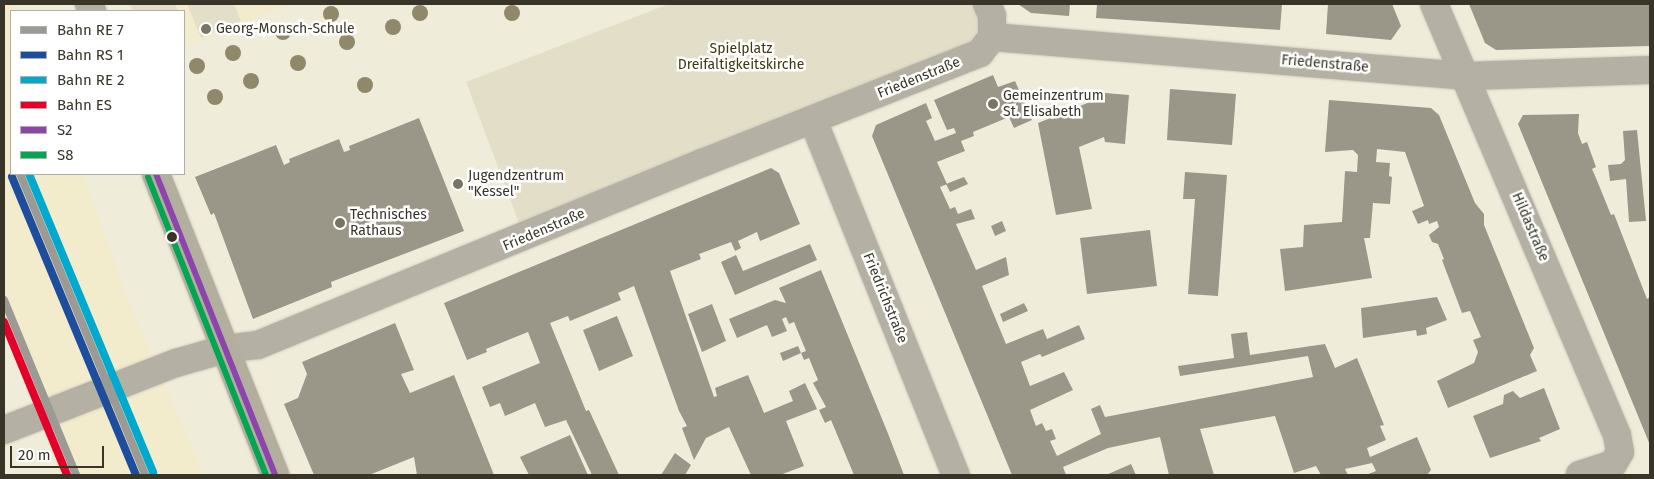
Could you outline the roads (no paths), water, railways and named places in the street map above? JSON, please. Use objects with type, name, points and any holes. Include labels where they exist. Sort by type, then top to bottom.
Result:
[{"type":"street","points":[[987,4],[992,16],[992,36]]},
{"type":"street","name":"Hildastraße","points":[[1434,4],[1467,76],[1617,435],[1620,452],[1613,464],[1580,475]]},
{"type":"street","name":"Friedenstraße","points":[[7,429],[186,360],[225,349],[258,345],[980,53],[992,36],[1467,76],[1650,70]]},
{"type":"street","name":"Friedrichstraße","points":[[813,120],[956,475]]},
{"type":"street","points":[[156,175],[275,475]]},
{"type":"rail line","name":"ES","points":[[4,322],[67,475]]},
{"type":"place","name":"Georg-Monsch-Schule","points":[[206,29]]},
{"type":"place","name":"Gemeinzentrum St. Elisabeth","points":[[993,104]]},
{"type":"place","name":"Jugendzentrum \"Kessel\"","points":[[458,184]]},
{"type":"place","name":"Technisches Rathaus","points":[[340,223]]},
{"type":"park label","name":"Spielplatz Dreifaltigkeitskirche","points":[[741,58]]}]
